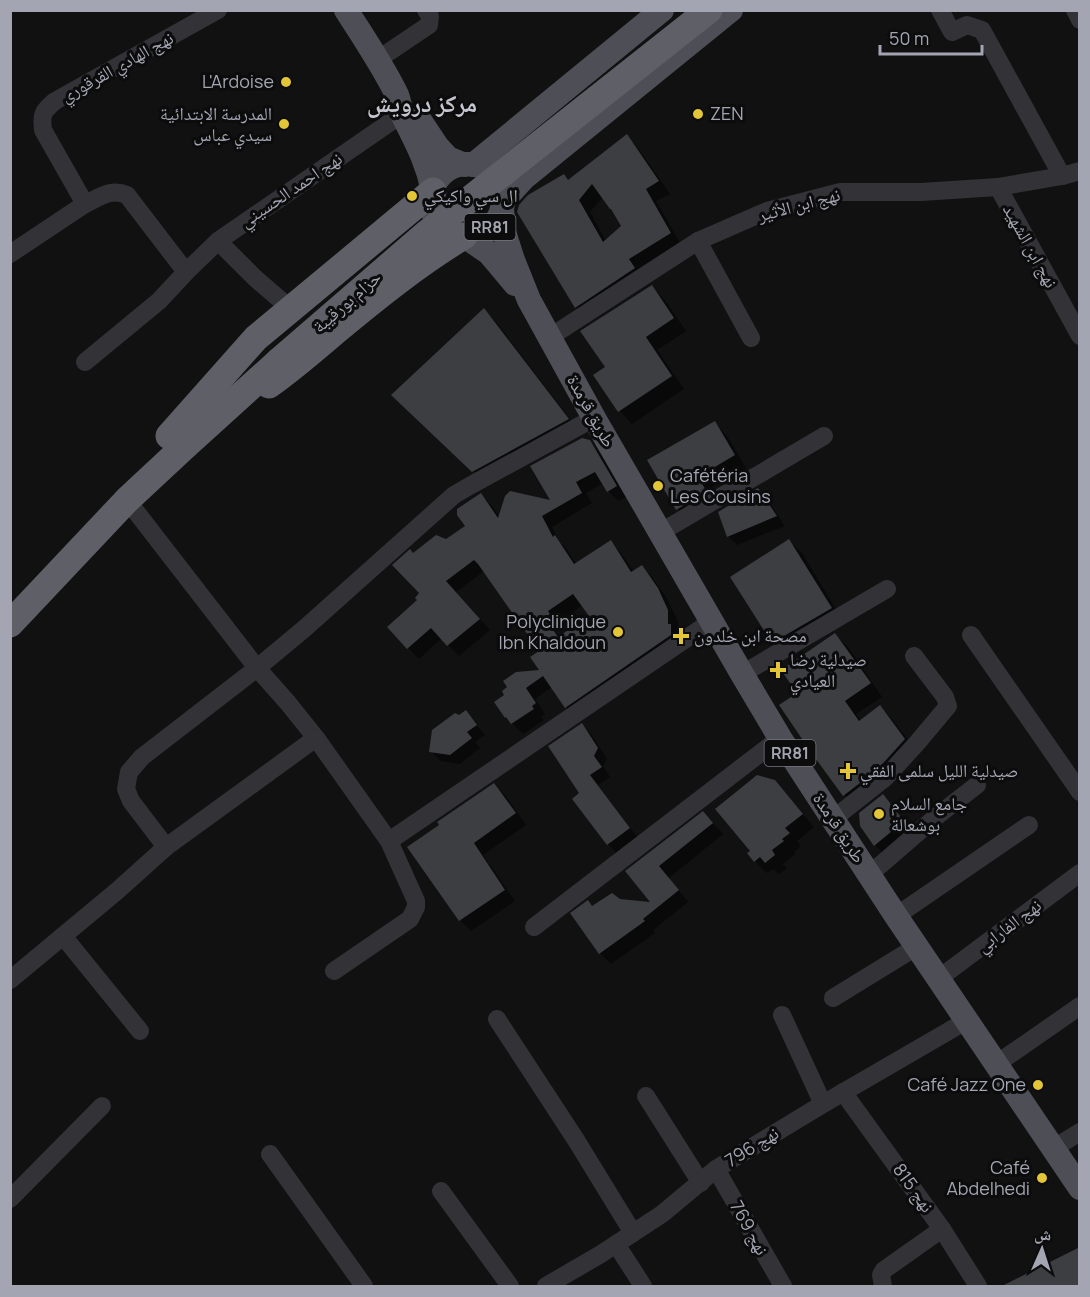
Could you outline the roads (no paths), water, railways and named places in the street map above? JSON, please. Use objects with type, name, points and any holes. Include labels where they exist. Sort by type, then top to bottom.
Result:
[{"type":"highway","name":"حزام بورقيبة","points":[[10,596],[114,486],[177,441],[417,220],[681,10]]},
{"type":"highway","name":"حزام بورقيبة","points":[[273,355],[709,10]]},
{"type":"highway","points":[[177,441],[256,338],[433,192]]},
{"type":"highway","points":[[177,441],[290,370],[428,259],[464,236]]},
{"type":"highway","name":"حزام بورقيبة","points":[[10,624],[127,500],[177,441]]},
{"type":"main road","name":"RR81","points":[[346,10],[377,60],[422,153],[433,192],[432,204],[435,216],[442,226],[464,236],[484,232],[498,218],[503,205],[502,191],[498,181],[483,168],[448,158],[412,110],[400,106]]},
{"type":"main road","points":[[433,192],[444,172],[454,167],[469,165],[662,10]]},
{"type":"main road","points":[[503,205],[524,178],[731,10]]},
{"type":"main road","name":"طريق قرمدة","points":[[503,205],[504,232],[529,300],[594,418],[742,674],[780,738],[896,916],[1080,1188]]},
{"type":"main road","name":"طريق قرمدة","points":[[464,236],[489,253],[529,300]]},
{"type":"street","name":"نهج الهادي القرقوري","points":[[85,204],[43,130],[41,118],[45,109],[55,101],[218,10]]},
{"type":"street","points":[[377,60],[429,25],[430,16],[426,10]]},
{"type":"street","points":[[940,10],[952,32],[967,25],[982,30],[1071,173]]},
{"type":"street","points":[[1075,10],[1080,20]]},
{"type":"street","name":"نهج احمد الحسيني","points":[[85,362],[159,301],[218,241],[400,106]]},
{"type":"street","name":"نهج ابن الأثير","points":[[550,337],[698,241],[767,211],[840,192],[921,192],[998,188],[1071,173]]},
{"type":"street","name":"نهج ابن الشهيد","points":[[998,188],[1080,336]]},
{"type":"street","points":[[10,254],[85,204],[109,193],[118,192],[127,195],[186,272]]},
{"type":"street","points":[[218,241],[255,278],[291,309]]},
{"type":"street","points":[[698,241],[751,338]]},
{"type":"street","points":[[166,847],[131,801],[126,789],[129,772],[142,758],[304,629],[454,495],[594,418]]},
{"type":"street","points":[[661,532],[824,436]]},
{"type":"street","points":[[127,500],[257,668],[316,738],[389,841],[413,892],[416,907],[410,919],[334,971]]},
{"type":"street","points":[[742,674],[888,589]]},
{"type":"street","points":[[389,841],[712,621]]},
{"type":"street","points":[[970,634],[1080,792]]},
{"type":"street","points":[[833,819],[885,778],[948,706],[945,697],[914,656]]},
{"type":"street","points":[[10,980],[166,847],[316,738]]},
{"type":"street","points":[[534,927],[780,738]]},
{"type":"street","points":[[870,874],[937,816],[978,785]]},
{"type":"street","points":[[896,916],[1029,825]]},
{"type":"street","name":"نهج الفارابي","points":[[938,979],[1080,873]]},
{"type":"street","points":[[63,936],[140,1031]]},
{"type":"street","points":[[833,998],[916,946]]},
{"type":"street","points":[[995,1065],[1080,1006]]},
{"type":"street","points":[[782,1015],[823,1104]]},
{"type":"street","points":[[497,1019],[633,1233]]},
{"type":"street","name":"نهج 796","points":[[546,1287],[662,1214],[716,1169],[966,1021]]},
{"type":"street","name":"نهج 815","points":[[843,1092],[942,1229],[978,1287]]},
{"type":"street","points":[[646,1096],[701,1183]]},
{"type":"street","points":[[10,1198],[102,1106]]},
{"type":"street","points":[[1054,1148],[1080,1132]]},
{"type":"street","points":[[270,1154],[364,1287]]},
{"type":"street","name":"نهج 769","points":[[716,1169],[783,1287]]},
{"type":"street","points":[[441,1191],[510,1287]]},
{"type":"street","points":[[883,1287],[881,1275],[884,1270],[942,1229]]},
{"type":"street","points":[[616,1244],[643,1287]]},
{"type":"place","name":"L'Ardoise","points":[[286,82]]},
{"type":"place","name":"ZEN","points":[[698,114]]},
{"type":"place","name":"المدرسة الابتدائية سيدي عباس","points":[[284,124]]},
{"type":"place","name":"ال سي واكيكي","points":[[412,196]]},
{"type":"place","name":"Cafétéria Les Cousins","points":[[658,486]]},
{"type":"place","name":"Polyclinique Ibn Khaldoun","points":[[618,632]]},
{"type":"place","name":"مصحة ابن خلدون","points":[[681,636]]},
{"type":"place","name":"صيدلية رضا العيادي","points":[[778,670]]},
{"type":"place","name":"صيدلية الليل سلمى الفقي","points":[[848,771]]},
{"type":"place","name":"جامع السلام بوشعالة","points":[[879,814]]},
{"type":"place","name":"Café Jazz One","points":[[1038,1085]]},
{"type":"place","name":"Café Abdelhedi","points":[[1042,1178]]},
{"type":"district","name":"مركز درويش","points":[[422,104]]}]
